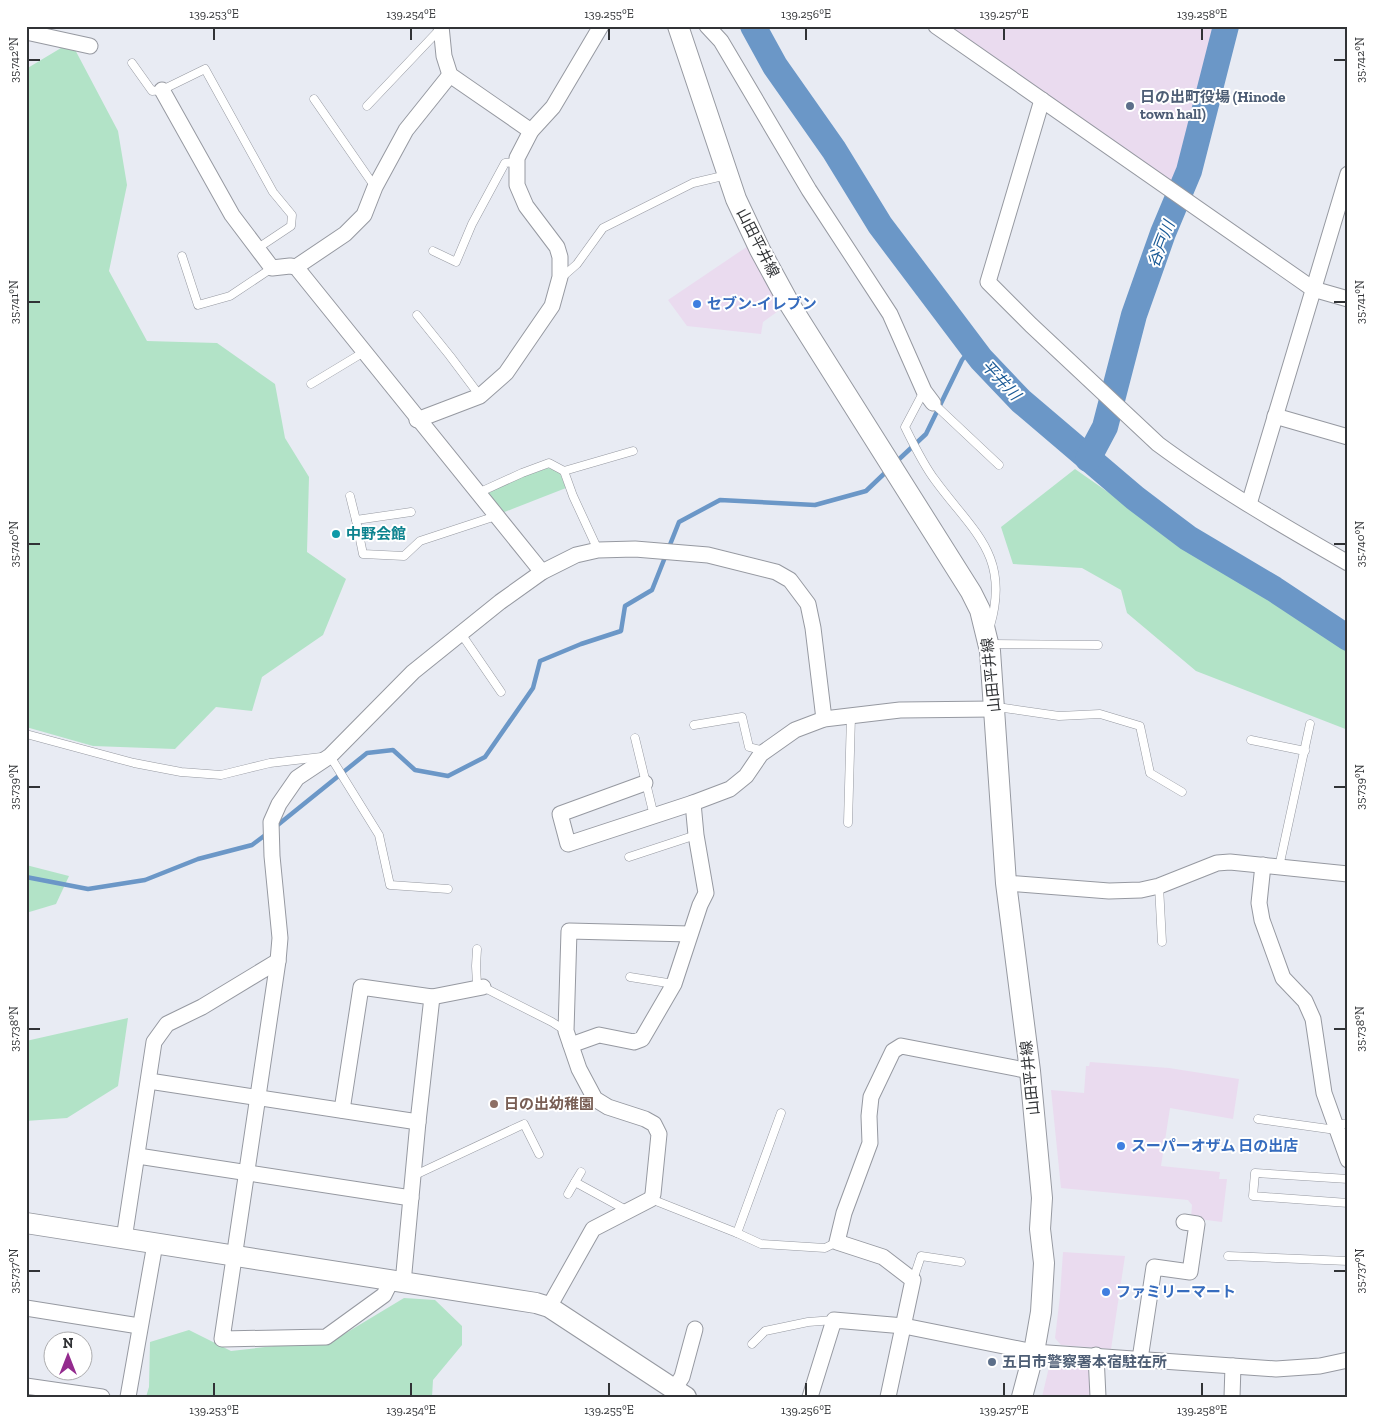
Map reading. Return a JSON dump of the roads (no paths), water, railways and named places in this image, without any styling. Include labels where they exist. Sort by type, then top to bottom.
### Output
[{"type":"main road","name":"山田平井線","points":[[678,26],[736,199],[790,305],[971,592],[980,610],[988,640],[1006,883],[1030,1072],[1042,1198],[1040,1229],[1044,1263],[1041,1312],[1034,1352],[1022,1397]]},
{"type":"main road","points":[[26,1223],[514,1299],[549,1308],[683,1395]]},
{"type":"street","points":[[417,420],[480,396],[506,373],[552,306],[559,280],[560,257],[557,247],[526,206],[517,185],[517,158],[531,131],[553,107],[601,26]]},
{"type":"street","points":[[707,26],[721,41],[809,190],[890,314],[928,397]]},
{"type":"street","points":[[936,26],[1313,289],[1348,299]]},
{"type":"street","points":[[441,27],[444,56],[450,76],[531,131]]},
{"type":"street","points":[[26,32],[90,46]]},
{"type":"street","points":[[296,267],[345,234],[364,215],[375,187],[406,130],[450,76]]},
{"type":"street","points":[[162,90],[232,215],[272,268],[296,267],[417,420],[542,572]]},
{"type":"street","points":[[1042,100],[988,282],[1158,444],[1249,504],[1348,563]]},
{"type":"street","points":[[1249,504],[1348,174]]},
{"type":"street","points":[[1276,416],[1348,437]]},
{"type":"street","points":[[432,997],[411,1198],[397,1282],[384,1295],[326,1337],[222,1339],[278,961],[280,938],[272,856],[272,822],[278,804],[297,778],[330,756],[414,672],[500,602],[542,572],[576,555],[598,550],[653,550],[708,555],[776,572],[790,580],[808,604],[813,628],[824,719]]},
{"type":"street","points":[[645,783],[560,814],[568,844],[694,803],[730,789],[746,776],[764,751],[795,730],[824,719],[900,710],[994,709]]},
{"type":"street","points":[[568,1038],[599,1035],[634,1042],[642,1038],[674,984],[700,905],[706,893],[696,835],[694,803]]},
{"type":"street","points":[[1006,883],[1109,891],[1141,890],[1159,886],[1217,863],[1230,862],[1348,874]]},
{"type":"street","points":[[1263,865],[1260,903],[1262,920],[1283,978],[1304,1001],[1313,1019],[1324,1093],[1339,1126],[1348,1160]]},
{"type":"street","points":[[549,1308],[594,1230],[651,1199],[659,1134],[654,1124],[645,1119],[608,1107],[595,1099],[579,1068],[568,1038],[569,931],[690,934]]},
{"type":"street","points":[[124,1239],[154,1042],[167,1024],[202,1008],[278,961]]},
{"type":"street","points":[[342,1110],[361,987],[432,997],[483,987]]},
{"type":"street","points":[[888,1397],[913,1280],[883,1257],[837,1242],[844,1213],[870,1143],[869,1116],[871,1097],[893,1051],[900,1046],[1030,1072]]},
{"type":"street","points":[[149,1081],[418,1122]]},
{"type":"street","points":[[138,1156],[411,1198]]},
{"type":"street","points":[[1140,1359],[1154,1266],[1190,1272],[1197,1224],[1184,1222]]},
{"type":"street","points":[[128,1397],[155,1244]]},
{"type":"street","points":[[26,1308],[140,1326]]},
{"type":"street","points":[[810,1397],[834,1320],[904,1326],[1034,1352],[1276,1369],[1320,1366],[1348,1360]]},
{"type":"street","points":[[683,1395],[682,1377],[695,1329]]},
{"type":"street","points":[[1096,1356],[1098,1397]]},
{"type":"street","points":[[1232,1397],[1233,1366]]},
{"type":"street","points":[[26,1386],[102,1397]]},
{"type":"lane","points":[[367,106],[441,27]]},
{"type":"lane","points":[[132,63],[152,91],[162,90],[205,69],[273,192],[292,215],[291,226],[258,248]]},
{"type":"lane","points":[[314,99],[375,187]]},
{"type":"lane","points":[[434,251],[456,262],[472,224],[505,163],[517,162]]},
{"type":"lane","points":[[559,280],[577,264],[603,228],[693,183],[727,175]]},
{"type":"lane","points":[[182,256],[198,305],[230,296],[272,268]]},
{"type":"lane","points":[[417,315],[480,396]]},
{"type":"lane","points":[[311,384],[364,352]]},
{"type":"lane","points":[[998,465],[928,397],[905,427],[918,454],[935,480],[983,541],[990,558],[996,583],[995,608],[988,640],[1098,645]]},
{"type":"lane","points":[[478,493],[522,473],[549,464],[564,471],[633,451]]},
{"type":"lane","points":[[564,471],[598,550]]},
{"type":"lane","points":[[350,496],[362,554],[404,556],[420,541],[496,516]]},
{"type":"lane","points":[[356,520],[411,512]]},
{"type":"lane","points":[[462,634],[501,692]]},
{"type":"lane","points":[[994,709],[1004,708],[1059,716],[1100,714],[1140,726],[1150,773],[1182,792]]},
{"type":"lane","points":[[848,823],[851,716]]},
{"type":"lane","points":[[694,725],[742,717],[749,746],[764,751]]},
{"type":"lane","points":[[1279,867],[1310,724]]},
{"type":"lane","points":[[26,734],[134,763],[181,772],[221,775],[270,764],[330,756],[379,835],[390,885],[448,890]]},
{"type":"lane","points":[[635,738],[654,816]]},
{"type":"lane","points":[[1251,740],[1305,751]]},
{"type":"lane","points":[[629,858],[696,835]]},
{"type":"lane","points":[[1159,886],[1162,942]]},
{"type":"lane","points":[[477,949],[477,984],[552,1022],[568,1038]]},
{"type":"lane","points":[[630,977],[674,984]]},
{"type":"lane","points":[[736,1233],[781,1113]]},
{"type":"lane","points":[[1258,1120],[1339,1126]]},
{"type":"lane","points":[[413,1176],[524,1124],[539,1154]]},
{"type":"lane","points":[[568,1194],[581,1172]]},
{"type":"lane","points":[[1348,1180],[1255,1173],[1253,1196],[1348,1203]]},
{"type":"lane","points":[[575,1182],[628,1211]]},
{"type":"lane","points":[[651,1199],[761,1244],[825,1248],[837,1242]]},
{"type":"lane","points":[[913,1280],[921,1256],[961,1262]]},
{"type":"lane","points":[[1228,1256],[1348,1261]]},
{"type":"lane","points":[[752,1344],[765,1330],[808,1322],[834,1320]]},
{"type":"waterway","name":"平井川","points":[[753,26],[775,66],[834,150],[880,225],[981,359],[1021,401],[1135,498],[1188,538],[1274,589],[1348,638]]},
{"type":"waterway","name":"谷戸川","points":[[1088,459],[1105,427],[1134,315],[1163,233],[1189,171],[1226,26]]},
{"type":"waterway","points":[[895,463],[926,434],[962,360],[972,347]]},
{"type":"waterway","points":[[274,828],[367,753],[393,750],[415,770],[448,776],[485,757],[533,688],[540,661],[581,644],[621,631],[625,606],[652,590],[679,522],[720,500],[815,505],[866,491],[888,470]]},
{"type":"waterway","points":[[26,877],[88,889],[145,880],[198,859],[252,845],[268,833]]},
{"type":"place","name":"日の出町役場 (Hinode town hall)","points":[[1130,106]]},
{"type":"place","name":"セブン-イレブン","points":[[697,304]]},
{"type":"place","name":"中野会館","points":[[336,534]]},
{"type":"place","name":"日の出幼稚園","points":[[494,1104]]},
{"type":"place","name":"スーパーオザム 日の出店","points":[[1121,1146]]},
{"type":"place","name":"ファミリーマート","points":[[1106,1292]]},
{"type":"place","name":"五日市警察署本宿駐在所","points":[[992,1362]]}]
